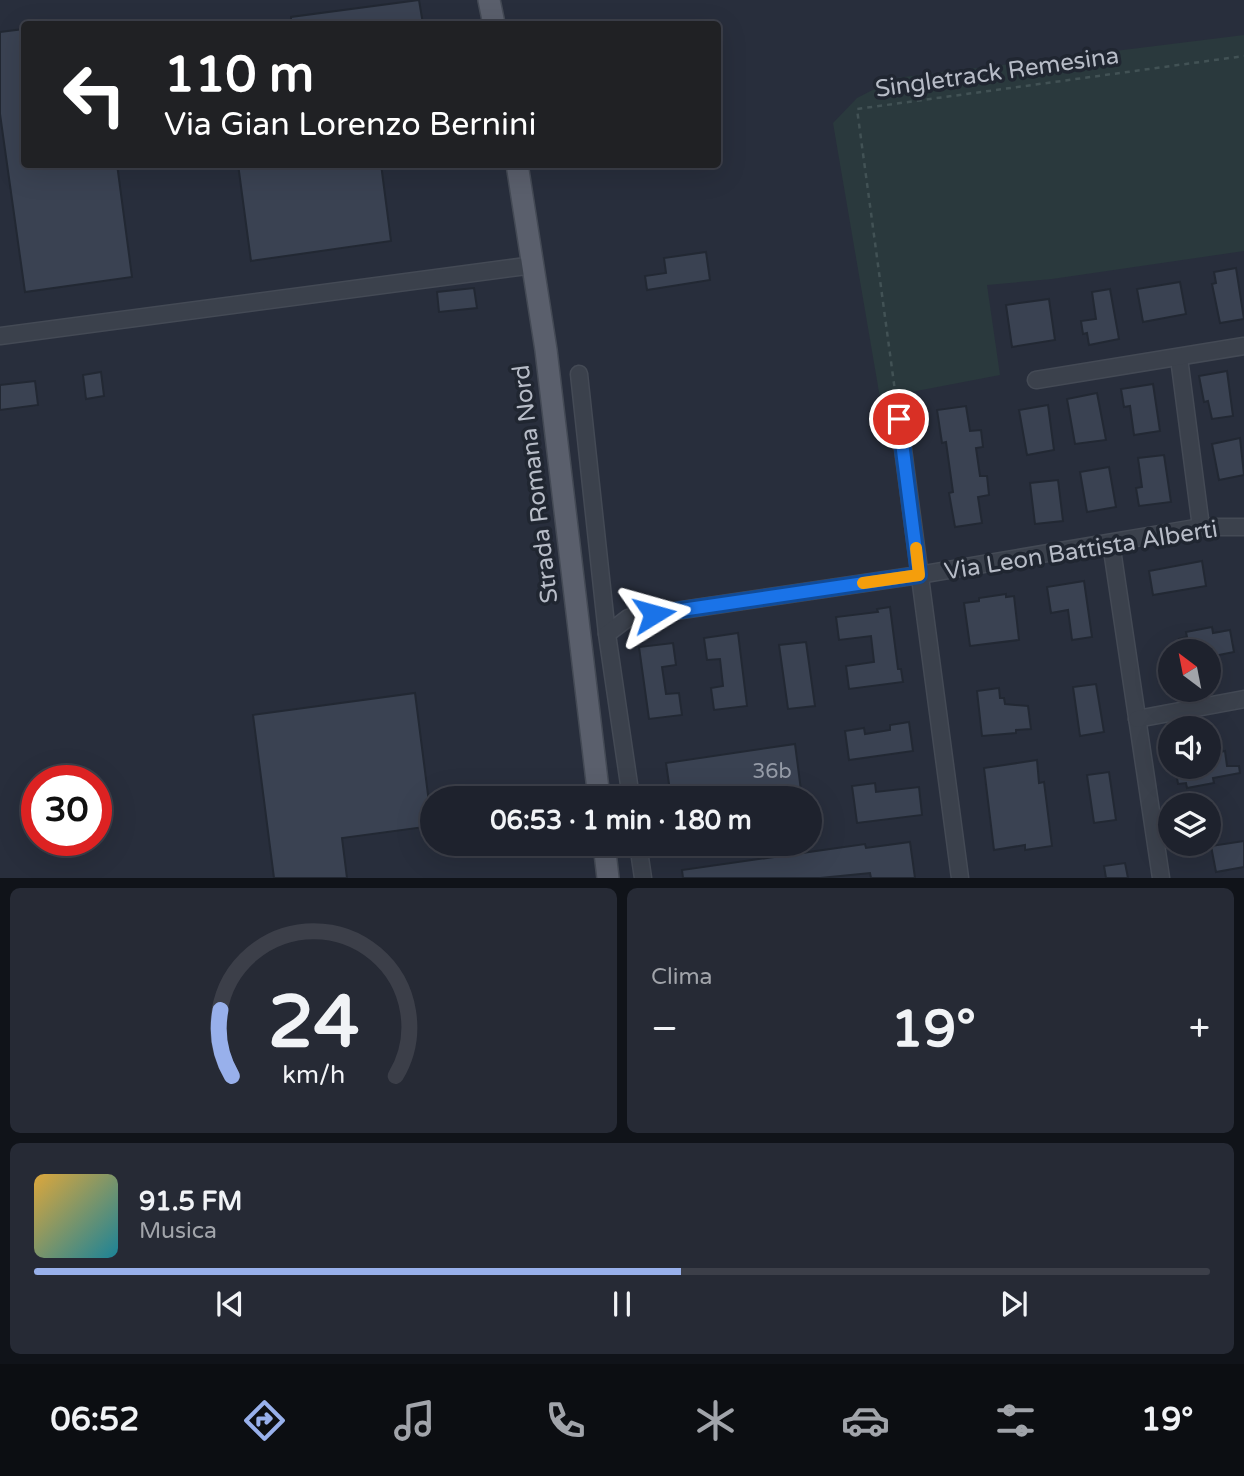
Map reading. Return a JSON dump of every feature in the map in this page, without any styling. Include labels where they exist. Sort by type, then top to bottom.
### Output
[{"type":"main road","points":[[489,0],[493,21]]},
{"type":"main road","name":"Strada Romana Nord","points":[[518,168],[534,265],[598,786]]},
{"type":"main road","points":[[605,856],[608,877]]},
{"type":"street","points":[[0,336],[534,265]]},
{"type":"street","points":[[1036,380],[1244,346]]},
{"type":"street","points":[[1179,358],[1201,527]]},
{"type":"street","points":[[579,374],[607,634],[629,786]]},
{"type":"street","points":[[899,419],[960,877]]},
{"type":"street","name":"Via Leon Battista Alberti","points":[[607,634],[628,618],[919,575],[1201,527],[1244,527]]},
{"type":"street","points":[[1111,543],[1161,877]]},
{"type":"street","points":[[1137,719],[1244,699]]},
{"type":"street","points":[[640,856],[643,877]]},
{"type":"path","name":"Singletrack Remesina","points":[[899,419],[858,109],[1244,56]]},
{"type":"shaded area","points":[[1244,35],[1244,251],[1052,279],[987,285],[1000,375],[880,398],[833,123],[857,98],[896,78]]},
{"type":"building","points":[[419,0],[422,21],[291,21],[291,17]]},
{"type":"building","points":[[21,29],[21,168],[118,168],[132,277],[25,292],[0,114],[0,32]]},
{"type":"building","points":[[239,168],[382,168],[391,241],[251,261]]},
{"type":"building","points":[[706,252],[710,280],[647,290],[645,276],[666,273],[664,258]]},
{"type":"building","points":[[1236,268],[1244,319],[1220,323],[1212,284],[1216,283],[1214,272]]},
{"type":"building","points":[[1180,282],[1186,314],[1143,322],[1137,289]]},
{"type":"building","points":[[474,288],[477,308],[439,312],[437,292]]},
{"type":"building","points":[[1110,289],[1119,339],[1089,345],[1087,333],[1083,334],[1081,321],[1096,319],[1092,292]]},
{"type":"building","points":[[1049,299],[1055,340],[1012,347],[1006,305]]},
{"type":"building","points":[[1227,371],[1233,416],[1212,419],[1208,401],[1204,402],[1199,376]]},
{"type":"building","points":[[101,372],[104,396],[86,399],[83,375]]},
{"type":"building","points":[[35,381],[38,405],[0,410],[0,385]]},
{"type":"building","points":[[1153,384],[1160,431],[1134,435],[1130,406],[1124,407],[1121,389]]},
{"type":"building","points":[[1097,393],[1106,440],[1075,444],[1067,399]]},
{"type":"building","points":[[1048,405],[1054,450],[1027,455],[1019,410]]},
{"type":"building","points":[[966,406],[970,431],[981,430],[983,447],[976,448],[980,476],[987,476],[989,495],[978,497],[982,523],[955,527],[949,493],[953,492],[946,442],[942,443],[937,410]]},
{"type":"building","points":[[1240,438],[1244,475],[1219,480],[1212,444]]},
{"type":"building","points":[[1164,455],[1171,502],[1139,506],[1136,488],[1142,487],[1138,458]]},
{"type":"building","points":[[1109,467],[1116,507],[1087,512],[1080,472]]},
{"type":"building","points":[[1058,480],[1063,521],[1035,524],[1030,483]]},
{"type":"building","points":[[1202,561],[1206,586],[1153,595],[1149,571]]},
{"type":"building","points":[[1084,581],[1092,637],[1072,640],[1068,610],[1051,613],[1047,587]]},
{"type":"building","points":[[1006,594],[1006,597],[1014,596],[1019,640],[970,646],[964,603]]},
{"type":"building","points":[[890,607],[898,669],[901,669],[903,682],[849,689],[846,666],[874,662],[871,636],[839,640],[836,617],[878,612],[877,609]]},
{"type":"building","points":[[1212,627],[1213,633],[1230,630],[1234,652],[1222,654],[1222,639],[1179,639],[1187,637],[1186,632]]},
{"type":"building","points":[[738,633],[747,706],[714,710],[711,688],[723,686],[720,659],[707,660],[704,638]]},
{"type":"building","points":[[806,642],[815,706],[788,709],[779,645]]},
{"type":"building","points":[[673,643],[676,665],[662,667],[666,694],[679,693],[682,715],[649,719],[639,647]]},
{"type":"building","points":[[1096,684],[1104,732],[1080,736],[1073,687]]},
{"type":"building","points":[[999,688],[1000,698],[1004,698],[1005,704],[1028,706],[1031,729],[982,736],[977,691]]},
{"type":"building","points":[[415,693],[427,786],[420,786],[420,828],[342,838],[347,878],[274,878],[253,715]]},
{"type":"building","points":[[909,722],[913,751],[849,760],[845,731],[864,728],[865,734],[890,730],[890,725]]},
{"type":"building","points":[[795,744],[800,786],[669,786],[666,763]]},
{"type":"building","points":[[1225,751],[1227,766],[1239,766],[1240,773],[1221,777],[1221,752]]},
{"type":"building","points":[[1037,760],[1039,783],[1044,782],[1052,846],[1025,850],[1025,845],[994,850],[984,768]]},
{"type":"building","points":[[1109,772],[1116,820],[1094,823],[1087,775]]},
{"type":"building","points":[[1177,779],[1213,779],[1214,783],[1187,788],[1186,783],[1178,784]]},
{"type":"building","points":[[875,783],[876,792],[919,787],[922,815],[857,823],[852,786]]},
{"type":"building","points":[[1244,841],[1244,867],[1216,872],[1213,856],[1221,856],[1221,844]]},
{"type":"building","points":[[910,842],[915,878],[871,878],[870,873],[820,878],[683,878],[682,870],[781,856],[822,856],[822,850],[865,844],[866,848]]},
{"type":"building","points":[[1125,863],[1128,878],[1106,878],[1104,866]]},
{"type":"slow traffic","points":[[863,583],[919,575],[916,548]]},
{"type":"route","points":[[654,614],[919,575],[899,419]]}]
